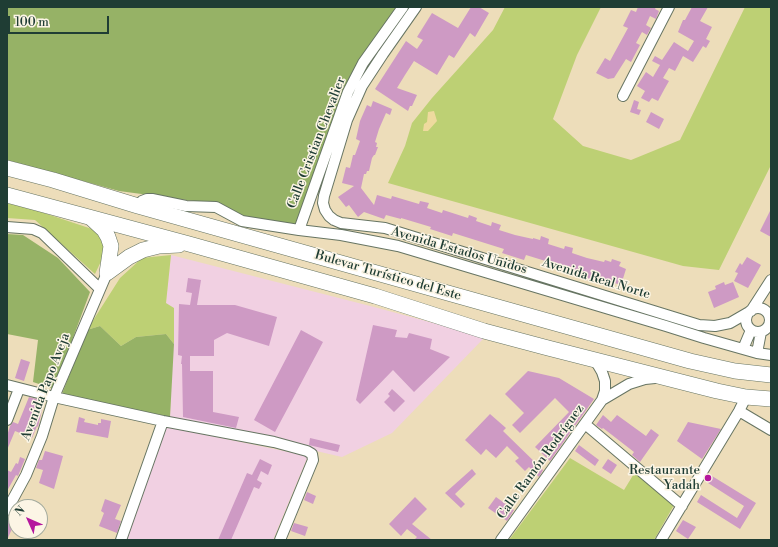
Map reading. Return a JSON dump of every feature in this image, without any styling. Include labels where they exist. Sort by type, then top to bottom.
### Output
[{"type":"highway","name":"Bulevar Turístico del Este","points":[[7,168],[690,361],[735,371],[771,375]]},
{"type":"highway","name":"Bulevar Turístico del Este","points":[[7,195],[375,296],[484,331],[746,397],[771,399]]},
{"type":"highway","points":[[91,218],[104,230],[111,246],[107,273]]},
{"type":"highway","points":[[107,273],[129,257],[143,250],[159,246],[189,244]]},
{"type":"street","name":"Calle Cristian Chevalier","points":[[299,230],[348,92],[363,63],[402,7]]},
{"type":"street","name":"Avenida Real Norte","points":[[416,7],[362,86],[347,120],[324,196],[323,203],[329,216],[340,223],[365,225],[393,231],[699,325],[715,326],[730,323],[750,311]]},
{"type":"street","points":[[623,96],[669,7]]},
{"type":"street","name":"Avenida Estados Unidos","points":[[138,206],[147,199],[152,199],[186,206],[216,207],[242,221],[341,235],[398,246],[704,338],[771,355]]},
{"type":"street","points":[[7,227],[34,229],[42,233],[100,289]]},
{"type":"street","name":"Avenida Papo Aveja","points":[[7,510],[26,475],[42,436],[54,398],[107,273]]},
{"type":"street","points":[[743,349],[748,327],[746,316],[770,283]]},
{"type":"street","points":[[757,352],[768,323],[767,298],[770,283]]},
{"type":"street","points":[[750,311],[759,308],[762,309],[768,323]]},
{"type":"street","points":[[736,320],[754,332],[768,323]]},
{"type":"street","points":[[595,360],[605,381],[605,391],[602,400]]},
{"type":"street","points":[[602,400],[629,384],[645,379],[662,377]]},
{"type":"street","points":[[7,385],[54,398],[274,442],[307,451],[312,454],[313,460],[280,540]]},
{"type":"street","points":[[7,420],[19,389]]},
{"type":"street","points":[[661,540],[746,397]]},
{"type":"street","name":"Calle Ramón Rodríguez","points":[[501,540],[602,400]]},
{"type":"street","points":[[739,411],[771,430]]},
{"type":"street","points":[[121,540],[163,421]]},
{"type":"street","points":[[585,424],[682,506]]},
{"type":"shaded area","points":[[171,255],[485,337],[392,433],[342,457],[170,417],[174,308],[166,304]]},
{"type":"shaded area","points":[[164,426],[308,456],[273,540],[125,540]]},
{"type":"green space","points":[[7,7],[399,7],[346,88],[295,226],[242,216],[224,205],[119,191],[7,160]]},
{"type":"green space","points":[[505,7],[601,7],[577,55],[553,119],[583,146],[631,160],[680,140],[745,7],[771,7],[771,165],[719,270],[683,266],[388,183],[405,146],[412,123],[432,98],[493,30]]},
{"type":"green space","points":[[7,203],[41,212],[95,230],[105,239],[104,255],[95,274],[35,220],[7,218]]},
{"type":"green space","points":[[7,234],[23,235],[58,258],[90,292],[54,389],[33,382],[38,340],[7,334]]},
{"type":"green space","points":[[171,255],[166,303],[174,308],[174,344],[166,334],[136,337],[121,346],[100,326],[87,330],[120,278],[142,258]]},
{"type":"green space","points":[[100,326],[121,346],[136,337],[166,334],[174,344],[170,417],[62,394],[87,330]]},
{"type":"green space","points":[[570,458],[624,490],[635,472],[674,505],[654,540],[509,540]]},
{"type":"sand","points":[[434,111],[437,121],[428,131],[423,131],[424,124],[427,122],[428,112]]},
{"type":"building","points":[[471,7],[479,7],[489,13],[475,37],[470,33],[454,58],[449,55],[437,75],[414,61],[397,88],[417,95],[408,111],[375,89],[406,41],[417,49],[423,40],[417,37],[432,13],[458,28]]},
{"type":"building","points":[[638,7],[656,7],[655,9],[659,11],[656,19],[650,16],[646,25],[651,28],[647,35],[642,32],[636,43],[640,45],[631,62],[626,59],[614,78],[608,79],[596,73],[605,58],[610,61],[628,28],[623,26],[631,10],[636,12]]},
{"type":"building","points":[[692,7],[708,7],[700,21],[712,27],[706,39],[710,41],[706,48],[703,46],[693,62],[683,56],[675,71],[669,68],[663,78],[669,81],[658,101],[652,98],[649,102],[641,98],[645,91],[637,86],[646,72],[653,77],[660,65],[652,61],[655,56],[662,60],[674,42],[688,51],[694,41],[678,32],[683,20],[685,20]]},
{"type":"building","points":[[634,100],[639,102],[637,109],[641,110],[639,115],[630,112]]},
{"type":"building","points":[[373,101],[392,109],[390,115],[386,113],[379,129],[375,142],[377,143],[376,147],[378,147],[372,158],[369,171],[364,174],[361,188],[374,205],[377,195],[391,199],[392,196],[419,204],[420,201],[429,203],[427,208],[442,213],[443,210],[468,218],[469,215],[477,218],[476,221],[491,226],[492,222],[501,225],[499,230],[515,235],[540,240],[541,236],[549,239],[548,244],[564,249],[565,246],[573,248],[572,253],[587,258],[604,262],[605,260],[611,262],[612,259],[621,262],[619,266],[626,269],[621,285],[598,278],[596,283],[574,276],[576,272],[552,265],[552,263],[526,255],[524,260],[502,253],[504,249],[453,233],[452,236],[430,229],[431,227],[401,218],[386,215],[384,219],[364,212],[358,217],[349,205],[346,207],[338,197],[354,186],[342,183],[346,167],[350,168],[353,155],[355,155],[360,141],[356,139],[360,121],[367,105],[371,107]]},
{"type":"building","points":[[651,112],[664,119],[659,129],[646,122]]},
{"type":"building","points":[[771,209],[771,237],[760,231]]},
{"type":"building","points":[[747,257],[761,265],[748,288],[734,281],[738,273],[735,272],[740,263],[742,265]]},
{"type":"building","points":[[188,278],[201,280],[197,305],[235,305],[277,317],[269,346],[227,333],[214,340],[214,356],[190,356],[190,371],[213,371],[213,412],[239,417],[236,428],[183,417],[182,356],[178,355],[179,304],[190,305],[192,293],[186,292]]},
{"type":"building","points":[[724,282],[725,285],[733,282],[739,297],[714,308],[708,292],[716,289],[715,286]]},
{"type":"building","points":[[373,325],[397,330],[395,337],[407,338],[409,333],[432,339],[430,349],[450,357],[414,392],[393,370],[360,404],[356,400]]},
{"type":"building","points":[[301,330],[323,342],[275,432],[254,420]]},
{"type":"building","points":[[21,359],[30,362],[24,381],[15,378]]},
{"type":"building","points":[[528,371],[559,378],[594,399],[550,461],[535,447],[569,412],[555,398],[520,433],[512,425],[524,413],[505,394]]},
{"type":"building","points":[[392,389],[405,401],[394,412],[384,402],[390,396],[388,394]]},
{"type":"building","points":[[29,397],[44,401],[38,427],[37,426],[32,438],[15,431],[7,450],[7,436],[10,426],[13,422],[18,424]]},
{"type":"building","points":[[490,414],[506,428],[503,431],[543,470],[539,477],[529,467],[525,471],[515,461],[519,458],[507,446],[496,458],[486,449],[481,455],[465,440]]},
{"type":"building","points":[[603,415],[611,422],[617,415],[646,436],[651,429],[659,435],[640,462],[632,455],[634,452],[603,428],[602,429],[596,425]]},
{"type":"building","points":[[79,417],[85,419],[84,422],[98,425],[98,423],[101,423],[101,419],[111,421],[108,438],[76,432]]},
{"type":"building","points":[[688,422],[721,429],[702,459],[677,441]]},
{"type":"building","points":[[310,438],[340,445],[338,452],[309,445]]},
{"type":"building","points":[[579,445],[599,460],[595,466],[575,451]]},
{"type":"building","points":[[45,451],[63,456],[54,489],[39,483],[43,470],[36,468],[39,460],[42,460]]},
{"type":"building","points":[[20,457],[25,459],[18,476],[16,475],[7,491],[7,470],[11,472],[16,463],[18,464]]},
{"type":"building","points":[[260,459],[272,465],[268,475],[261,471],[257,480],[262,483],[259,489],[254,487],[231,540],[218,540],[247,473],[252,475]]},
{"type":"building","points":[[608,459],[617,465],[611,474],[602,468]]},
{"type":"building","points":[[472,469],[476,474],[455,494],[465,504],[461,508],[445,493]]},
{"type":"building","points":[[712,476],[756,503],[740,529],[697,502],[701,495],[737,518],[744,506],[708,483]]},
{"type":"building","points":[[307,492],[316,496],[313,504],[304,500]]},
{"type":"building","points":[[415,497],[427,509],[412,524],[432,540],[414,540],[417,537],[407,529],[401,536],[389,524]]},
{"type":"building","points":[[496,497],[514,510],[507,521],[488,508]]},
{"type":"building","points":[[105,499],[121,505],[115,519],[121,521],[117,533],[99,526],[104,513],[101,511]]},
{"type":"building","points":[[7,518],[8,538],[7,540]]},
{"type":"building","points":[[683,520],[696,527],[688,539],[676,531]]},
{"type":"building","points":[[294,523],[308,527],[305,536],[291,531]]},
{"type":"place","name":"Restaurante Yadah","points":[[708,478]]}]
